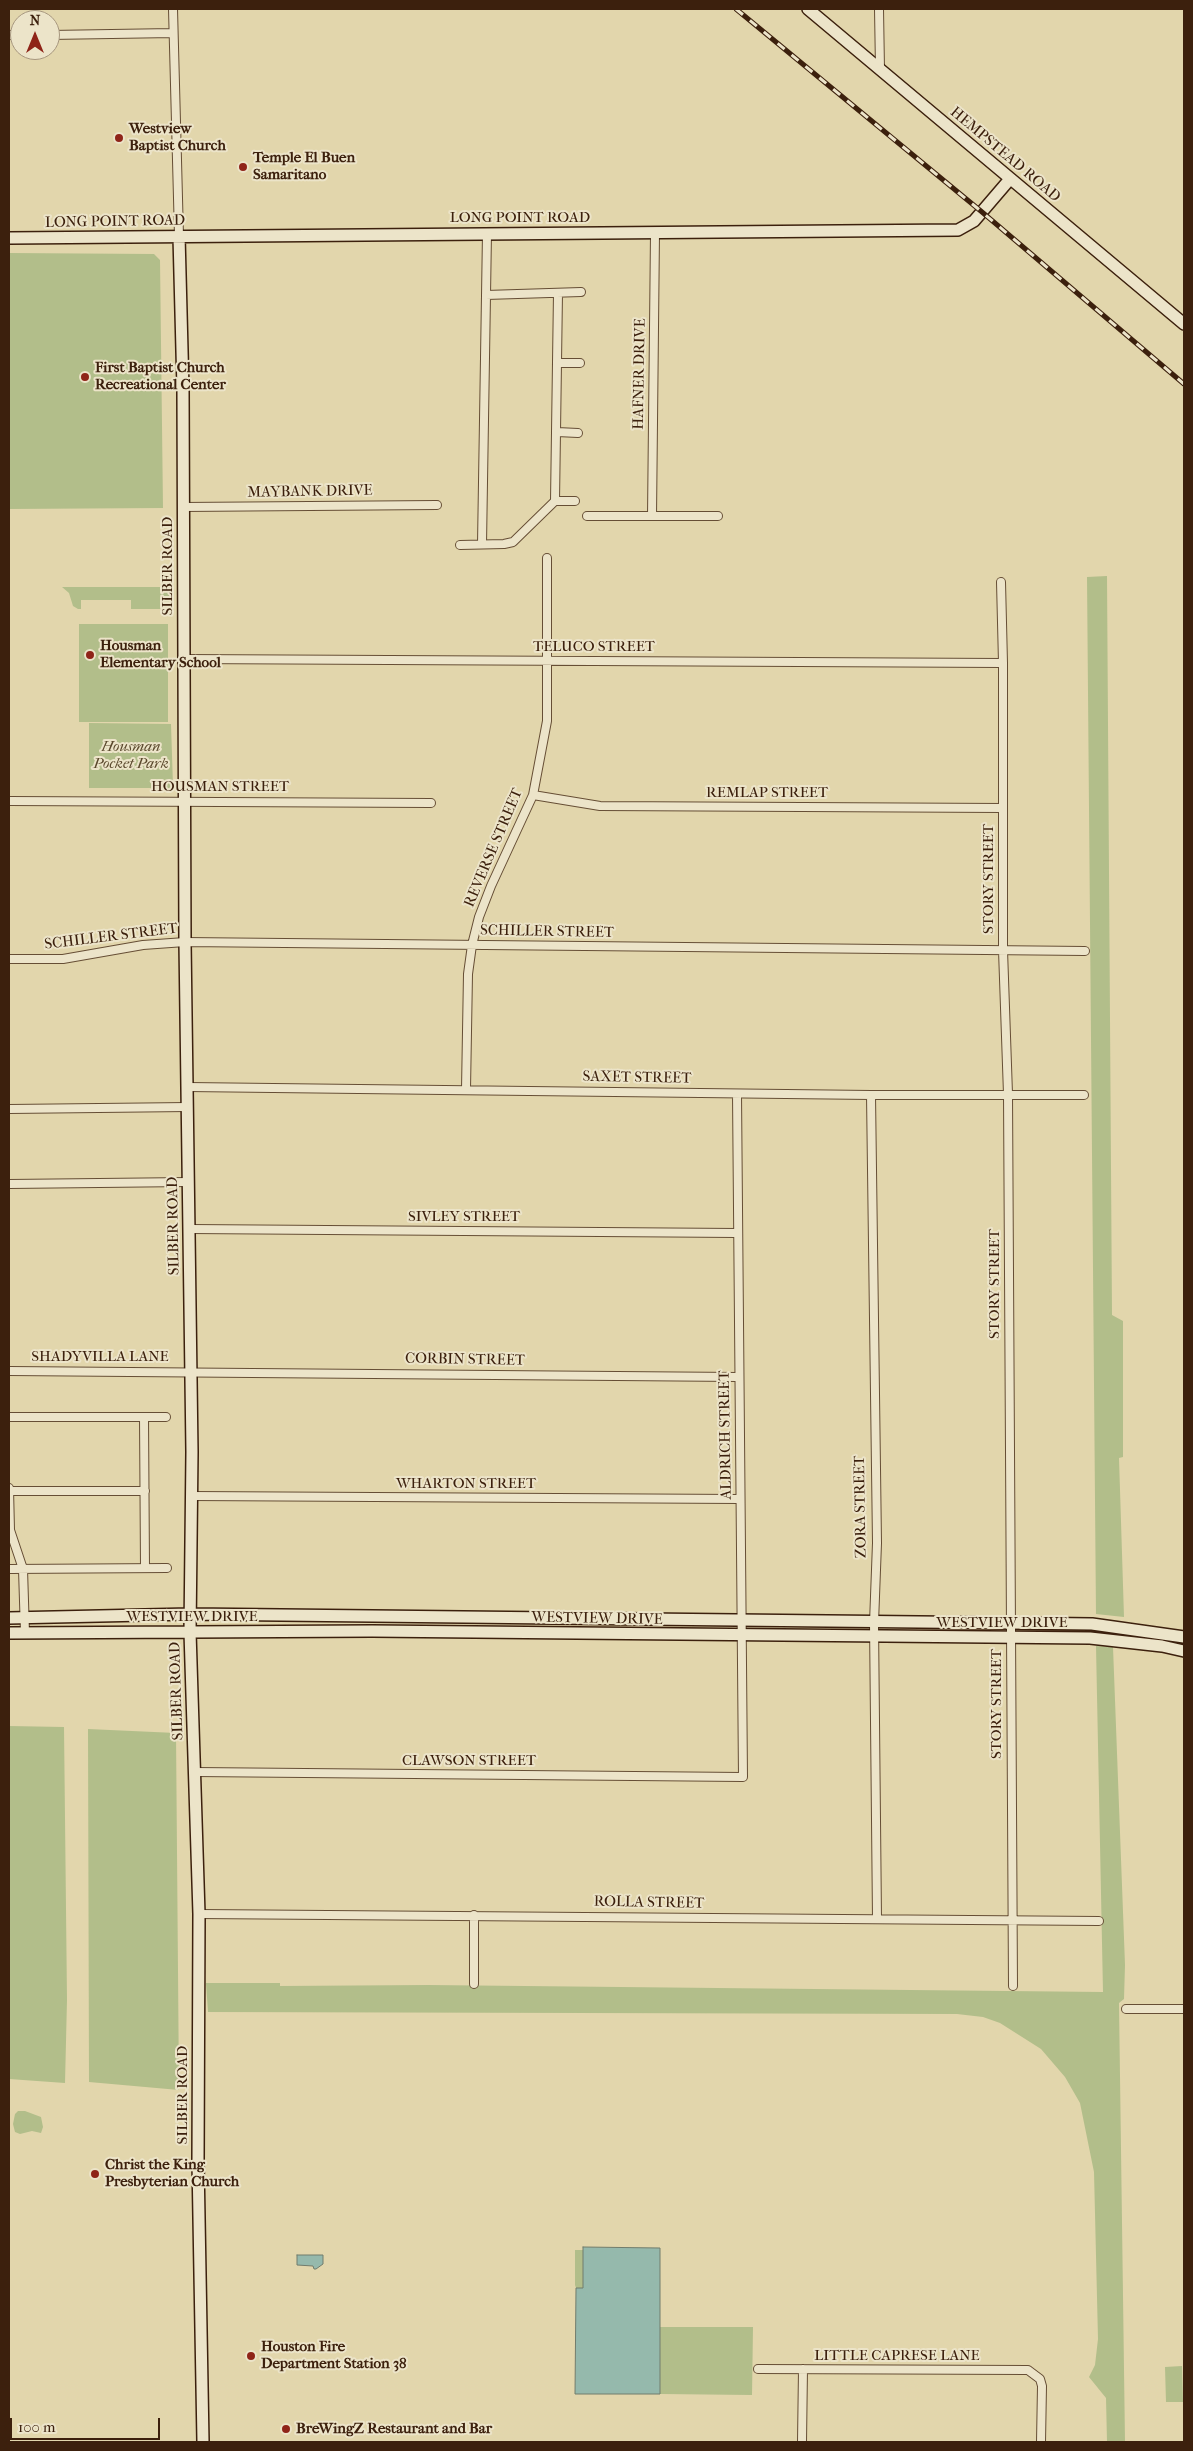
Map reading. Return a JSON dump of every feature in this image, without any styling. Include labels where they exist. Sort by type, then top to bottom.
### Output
[{"type":"main road","name":"HEMPSTEAD ROAD","points":[[808,9],[1184,324]]},
{"type":"main road","name":"LONG POINT ROAD","points":[[9,238],[958,230],[974,221],[1010,179]]},
{"type":"main road","name":"SILBER ROAD","points":[[179,236],[190,1229],[190,1632],[199,1914],[198,2162],[203,2442]]},
{"type":"main road","name":"WESTVIEW DRIVE","points":[[9,1618],[190,1614],[1092,1624],[1184,1637]]},
{"type":"main road","points":[[372,1631],[373,1616]]},
{"type":"main road","points":[[553,1633],[554,1618]]},
{"type":"main road","name":"WESTVIEW DRIVE","points":[[9,1633],[372,1631],[1090,1638],[1162,1646],[1184,1651]]},
{"type":"street","name":"SILBER ROAD","points":[[173,9],[179,236]]},
{"type":"street","points":[[879,9],[880,69]]},
{"type":"street","points":[[60,35],[173,33]]},
{"type":"street","name":"HAFNER DRIVE","points":[[652,516],[655,233]]},
{"type":"street","points":[[482,544],[486,234]]},
{"type":"street","points":[[486,294],[581,292]]},
{"type":"street","points":[[555,501],[558,293]]},
{"type":"street","points":[[557,363],[580,364]]},
{"type":"street","points":[[556,432],[578,432]]},
{"type":"street","points":[[460,545],[513,542],[555,501],[576,501]]},
{"type":"street","name":"MAYBANK DRIVE","points":[[183,507],[437,505]]},
{"type":"street","points":[[587,516],[718,516]]},
{"type":"street","name":"REVERSE STREET","points":[[466,1089],[468,974],[472,944],[479,917],[491,886],[533,795],[547,721],[547,558]]},
{"type":"street","name":"STORY STREET","points":[[1001,582],[1003,663],[1003,950],[1008,1094],[1013,1986]]},
{"type":"street","name":"TELUCO STREET","points":[[184,659],[1003,663]]},
{"type":"street","name":"REMLAP STREET","points":[[533,795],[600,806],[1003,808]]},
{"type":"street","name":"HOUSMAN STREET","points":[[9,801],[431,803]]},
{"type":"street","name":"SCHILLER STREET","points":[[9,959],[63,959],[143,945],[186,942],[1085,951]]},
{"type":"street","name":"SAXET STREET","points":[[188,1087],[466,1089],[737,1094],[1084,1095]]},
{"type":"street","name":"ALDRICH STREET","points":[[737,1094],[743,1777]]},
{"type":"street","name":"ZORA STREET","points":[[871,1095],[876,1543],[874,1623],[877,1919]]},
{"type":"street","points":[[9,1109],[188,1107]]},
{"type":"street","points":[[9,1184],[189,1182]]},
{"type":"street","name":"SIVLEY STREET","points":[[190,1229],[737,1233]]},
{"type":"street","name":"SHADYVILLA LANE","points":[[9,1371],[191,1371]]},
{"type":"street","name":"CORBIN STREET","points":[[191,1371],[738,1377]]},
{"type":"street","points":[[9,1417],[166,1417]]},
{"type":"street","points":[[144,1417],[145,1568]]},
{"type":"street","points":[[25,1633],[23,1569],[10,1530],[9,1490],[145,1491]]},
{"type":"street","name":"WHARTON STREET","points":[[191,1496],[740,1500]]},
{"type":"street","points":[[9,1569],[167,1568]]},
{"type":"street","name":"CLAWSON STREET","points":[[195,1772],[743,1777]]},
{"type":"street","name":"ROLLA STREET","points":[[199,1914],[1100,1921]]},
{"type":"street","points":[[474,1915],[474,1984]]},
{"type":"street","points":[[1126,2009],[1184,2009]]},
{"type":"street","name":"LITTLE CAPRESE LANE","points":[[758,2369],[1028,2370],[1035,2374],[1042,2386],[1041,2442]]},
{"type":"street","points":[[802,2442],[803,2369]]},
{"type":"green space","name":"First Baptist Church Recreational Center","points":[[9,253],[154,254],[160,260],[163,508],[9,509]]},
{"type":"green space","points":[[1107,576],[1112,1315],[1123,1321],[1123,1457],[1119,1458],[1124,1617],[1096,1614],[1087,577]]},
{"type":"green space","points":[[62,587],[169,587],[170,609],[131,609],[131,600],[81,600],[81,609],[78,609],[73,606],[69,593]]},
{"type":"green space","points":[[79,624],[168,624],[168,722],[79,722]]},
{"type":"green space","name":"Housman Pocket Park","points":[[89,723],[171,724],[173,786],[170,788],[89,788]]},
{"type":"green space","points":[[1096,1646],[1113,1647],[1125,1965],[1124,1999],[1119,2003],[1125,2442],[1107,2442],[1106,2398],[1089,2377],[1095,2365],[1098,2339],[1094,2172],[1080,2103],[1065,2077],[1041,2049],[1000,2023],[983,2017],[957,2014],[208,2012],[206,1983],[280,1983],[280,1986],[428,1985],[1103,1992]]},
{"type":"green space","points":[[9,1726],[64,1727],[67,2000],[65,2083],[9,2079]]},
{"type":"green space","points":[[88,1729],[176,1733],[179,2090],[89,2082]]},
{"type":"green space","points":[[18,2111],[25,2111],[41,2117],[43,2127],[41,2133],[32,2131],[20,2134],[15,2132],[13,2124],[15,2114]]},
{"type":"green space","points":[[575,2250],[584,2250],[583,2289],[576,2288],[575,2285]]},
{"type":"green space","points":[[660,2327],[753,2327],[752,2395],[660,2394]]},
{"type":"green space","points":[[1182,2366],[1183,2402],[1166,2402],[1165,2367]]},
{"type":"water","points":[[583,2247],[660,2248],[660,2394],[575,2394],[576,2288],[583,2288]]},
{"type":"water","points":[[297,2255],[323,2255],[323,2264],[316,2269],[313,2266],[297,2265]]},
{"type":"railway","points":[[736,9],[982,212],[1184,384]]},
{"type":"place","name":"Westview Baptist Church","points":[[119,138]]},
{"type":"place","name":"Temple El Buen Samaritano","points":[[243,167]]},
{"type":"place","name":"First Baptist Church Recreational Center","points":[[85,377]]},
{"type":"place","name":"Housman Elementary School","points":[[90,655]]},
{"type":"place","name":"Christ the King Presbyterian Church","points":[[95,2174]]},
{"type":"place","name":"Houston Fire Department Station 38","points":[[251,2356]]},
{"type":"place","name":"BreWingZ Restaurant and Bar","points":[[286,2429]]}]
